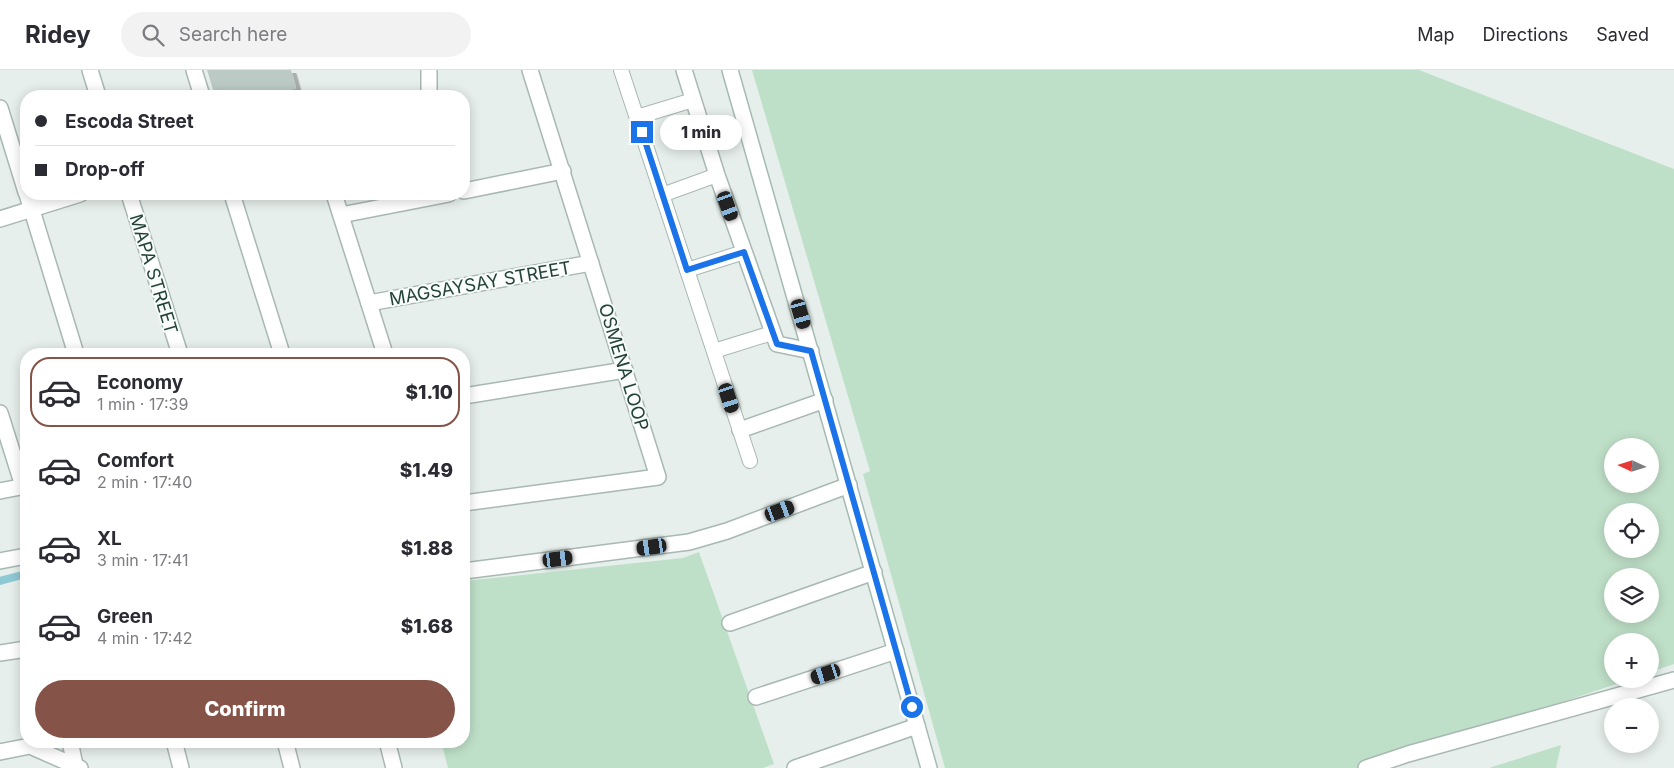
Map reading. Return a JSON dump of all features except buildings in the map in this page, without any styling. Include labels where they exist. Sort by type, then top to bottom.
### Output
[{"type":"street","points":[[90,70],[96,90]]},
{"type":"street","points":[[194,70],[200,90]]},
{"type":"street","points":[[429,70],[429,90]]},
{"type":"street","name":"OSMENA LOOP","points":[[470,502],[658,477],[530,70]]},
{"type":"street","points":[[684,70],[717,175],[772,333],[777,344],[811,351]]},
{"type":"street","points":[[730,70],[929,768]]},
{"type":"street","points":[[1,116],[20,175]]},
{"type":"street","points":[[470,190],[563,171]]},
{"type":"street","points":[[29,200],[74,348]]},
{"type":"street","points":[[0,219],[61,200]]},
{"type":"street","name":"MAPA STREET","points":[[131,200],[178,348]]},
{"type":"street","points":[[234,200],[280,348]]},
{"type":"street","points":[[336,200],[383,348]]},
{"type":"street","points":[[341,216],[420,200]]},
{"type":"street","name":"MAGSAYSAY STREET","points":[[369,303],[591,263]]},
{"type":"street","points":[[470,395],[625,370]]},
{"type":"street","points":[[740,430],[825,400]]},
{"type":"street","points":[[0,413],[20,471]]},
{"type":"street","points":[[470,570],[689,542],[728,531],[849,485]]},
{"type":"street","points":[[0,491],[20,487]]},
{"type":"street","points":[[0,561],[20,557]]},
{"type":"street","points":[[730,623],[874,572]]},
{"type":"street","points":[[0,653],[20,649]]},
{"type":"street","points":[[756,697],[896,650]]},
{"type":"street","points":[[1366,768],[1408,754],[1674,680]]},
{"type":"street","points":[[795,768],[917,726]]},
{"type":"street","points":[[0,752],[20,748]]},
{"type":"street","points":[[34,748],[77,767]]},
{"type":"street","points":[[72,748],[77,767]]},
{"type":"street","points":[[176,748],[181,768]]},
{"type":"street","points":[[287,748],[292,768]]},
{"type":"street","points":[[389,748],[394,768]]},
{"type":"lane","points":[[621,70],[750,460]]},
{"type":"lane","points":[[637,117],[694,100]]},
{"type":"lane","points":[[662,194],[717,175]]},
{"type":"lane","points":[[687,270],[744,252]]},
{"type":"lane","points":[[714,351],[772,333]]},
{"type":"green space","points":[[752,70],[1419,70],[1674,169],[1674,664],[1659,669],[1659,633],[1604,633],[1604,688],[1366,768],[945,768],[863,474],[870,471]]},
{"type":"green space","points":[[699,552],[774,764],[763,768],[448,768],[443,748],[470,748],[470,580],[683,558]]},
{"type":"green space","points":[[1561,745],[1556,768],[1489,768]]},
{"type":"waterway","points":[[0,581],[20,576]]},
{"type":"route","points":[[642,132],[687,270],[744,252],[777,344],[811,351],[912,707]]}]
